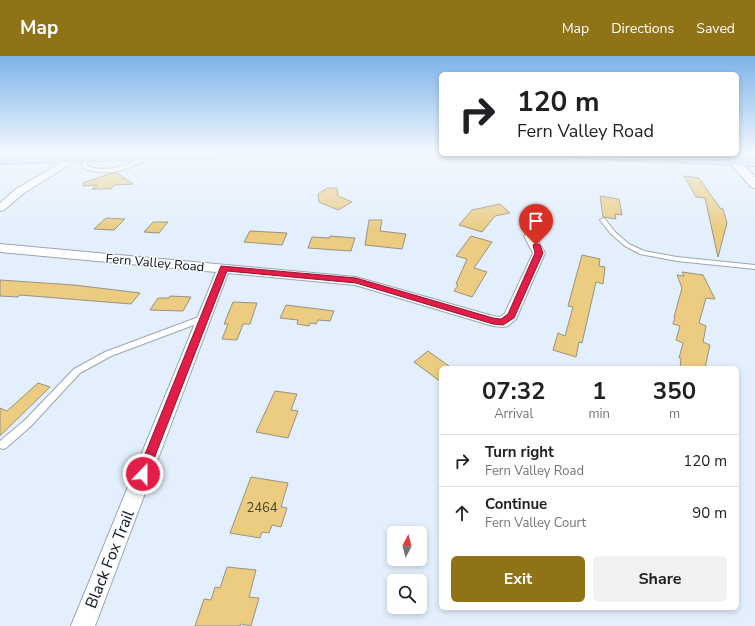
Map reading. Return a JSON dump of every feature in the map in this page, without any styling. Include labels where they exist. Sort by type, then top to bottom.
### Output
[{"type":"street","points":[[0,208],[26,187],[40,179]]},
{"type":"street","name":"Fern Valley Road","points":[[0,248],[356,281],[493,321],[503,322],[511,316],[539,253],[530,236]]},
{"type":"street","name":"Black Fox Trail","points":[[83,626],[224,268]]},
{"type":"lane","points":[[603,220],[627,245],[642,253],[676,259],[755,268]]},
{"type":"lane","points":[[2,445],[28,423],[76,371],[108,354],[204,318]]},
{"type":"building","points":[[96,179],[125,179],[133,184],[114,185],[111,189],[92,189],[97,185],[83,186],[83,183]]},
{"type":"building","points":[[685,179],[699,179],[720,208],[723,209],[727,223],[718,257],[705,198],[696,197]]},
{"type":"building","points":[[327,188],[337,188],[338,196],[352,202],[338,210],[319,202],[318,194]]},
{"type":"building","points":[[600,196],[619,199],[622,215],[615,214],[616,219],[603,217]]},
{"type":"building","points":[[500,204],[510,213],[495,216],[482,232],[459,225],[472,210]]},
{"type":"building","points":[[106,218],[125,219],[114,230],[94,229]]},
{"type":"building","points":[[369,220],[382,220],[380,231],[406,234],[402,249],[365,245]]},
{"type":"building","points":[[153,222],[168,222],[159,233],[144,232]]},
{"type":"building","points":[[250,231],[287,233],[282,245],[244,242]]},
{"type":"building","points":[[330,236],[355,238],[351,251],[308,248],[312,237],[329,238]]},
{"type":"building","points":[[471,236],[492,242],[474,268],[487,272],[472,297],[454,291],[458,285],[456,284],[467,259],[456,256]]},
{"type":"building","points":[[582,255],[600,259],[599,266],[605,267],[603,284],[596,282],[582,343],[579,342],[576,357],[553,350],[558,333],[565,336],[573,307],[568,306]]},
{"type":"building","points":[[682,272],[703,275],[715,299],[706,298],[699,323],[706,326],[703,342],[710,345],[705,366],[680,366],[681,358],[679,358],[683,343],[676,340],[680,326],[673,324],[682,288],[677,275],[684,276]]},
{"type":"building","points":[[0,280],[74,285],[140,293],[131,304],[20,295],[18,297],[0,296]]},
{"type":"building","points":[[170,296],[191,297],[183,311],[150,310],[158,298],[169,298]]},
{"type":"building","points":[[233,302],[257,303],[250,324],[243,324],[237,340],[222,339],[228,324],[224,324]]},
{"type":"building","points":[[286,305],[334,311],[330,321],[318,320],[316,324],[310,323],[309,326],[297,324],[298,320],[280,318]]},
{"type":"building","points":[[428,351],[449,366],[439,366],[439,381],[414,362]]},
{"type":"building","points":[[38,383],[50,387],[0,436],[0,408],[7,411]]},
{"type":"building","points":[[275,391],[297,394],[291,410],[298,411],[288,438],[256,432]]},
{"type":"building","points":[[251,477],[288,483],[281,507],[287,508],[281,527],[272,525],[269,533],[262,532],[260,538],[230,533]]},
{"type":"building","points":[[227,567],[256,570],[249,597],[259,598],[251,626],[241,624],[240,626],[195,626],[204,599],[211,600],[215,587],[220,588]]},
{"type":"route","points":[[143,474],[224,268],[356,281],[493,321],[503,322],[511,316],[539,253],[536,245]]}]
